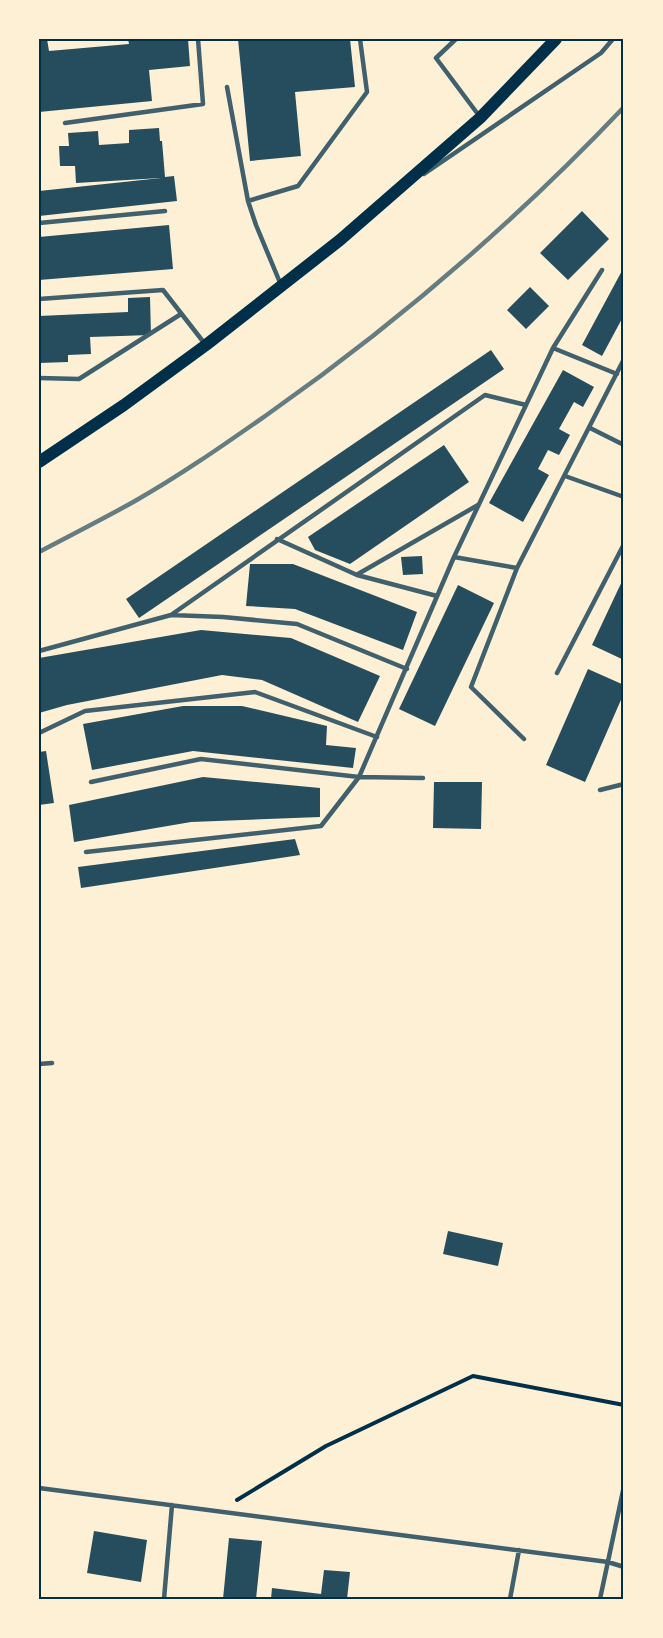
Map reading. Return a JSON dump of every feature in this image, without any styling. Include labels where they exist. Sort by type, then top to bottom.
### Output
[{"type":"main road","points":[[39,462],[124,405],[282,288],[480,118],[556,39]]},
{"type":"lane","points":[[65,123],[203,104],[198,39]]},
{"type":"lane","points":[[248,201],[298,186],[367,92],[360,39]]},
{"type":"lane","points":[[456,39],[436,58],[480,118]]},
{"type":"lane","points":[[392,195],[601,53],[613,39]]},
{"type":"lane","points":[[226,87],[248,201],[282,288]]},
{"type":"lane","points":[[39,223],[165,211]]},
{"type":"lane","points":[[86,852],[321,826],[359,777],[454,557],[553,348],[602,270]]},
{"type":"lane","points":[[39,299],[163,290],[206,345]]},
{"type":"lane","points":[[39,378],[80,379],[181,314]]},
{"type":"lane","points":[[553,348],[617,374]]},
{"type":"lane","points":[[524,739],[471,687],[517,568],[624,359]]},
{"type":"lane","points":[[171,615],[484,395],[526,405]]},
{"type":"lane","points":[[590,428],[624,445]]},
{"type":"lane","points":[[565,476],[624,497]]},
{"type":"lane","points":[[357,575],[478,505]]},
{"type":"lane","points":[[277,539],[357,575],[437,596]]},
{"type":"lane","points":[[557,674],[624,544]]},
{"type":"lane","points":[[454,557],[517,568]]},
{"type":"lane","points":[[39,651],[171,615],[223,617],[297,624],[407,669]]},
{"type":"lane","points":[[39,733],[86,711],[255,692],[377,737]]},
{"type":"lane","points":[[91,782],[201,759],[359,777],[423,778]]},
{"type":"lane","points":[[600,790],[624,784]]},
{"type":"lane","points":[[39,1064],[52,1063]]},
{"type":"lane","points":[[600,1599],[624,1486]]},
{"type":"lane","points":[[39,1488],[608,1562],[624,1567]]},
{"type":"lane","points":[[164,1599],[172,1505]]},
{"type":"lane","points":[[510,1599],[519,1550]]},
{"type":"path","points":[[219,1511],[326,1446],[473,1376],[624,1405]]},
{"type":"building","points":[[39,39],[47,39],[49,51],[129,44],[128,39],[188,39],[190,66],[149,70],[152,101],[39,112]]},
{"type":"building","points":[[238,39],[350,39],[355,87],[295,92],[301,156],[250,161]]},
{"type":"building","points":[[159,128],[165,177],[174,176],[177,201],[39,216],[39,191],[161,178],[76,183],[75,166],[60,166],[59,146],[69,146],[68,133],[98,131],[99,145],[129,143],[129,130]]},
{"type":"building","points":[[582,211],[609,239],[568,280],[540,253]]},
{"type":"building","points":[[169,225],[173,269],[39,280],[39,237]]},
{"type":"building","points":[[624,267],[624,315],[602,356],[582,345]]},
{"type":"building","points":[[530,287],[549,306],[526,329],[507,310]]},
{"type":"building","points":[[150,297],[151,335],[90,337],[91,354],[68,355],[68,362],[39,363],[39,316],[128,312],[128,298]]},
{"type":"building","points":[[491,350],[504,369],[139,618],[126,599]]},
{"type":"building","points":[[563,370],[594,387],[583,407],[574,402],[559,429],[570,435],[559,455],[548,450],[538,469],[549,475],[523,522],[489,503]]},
{"type":"building","points":[[444,445],[469,482],[350,564],[315,550],[308,537]]},
{"type":"building","points":[[422,556],[423,574],[403,575],[401,557]]},
{"type":"building","points":[[250,564],[293,564],[417,612],[403,650],[295,609],[246,606]]},
{"type":"building","points":[[624,577],[624,660],[592,645]]},
{"type":"building","points":[[458,585],[494,603],[435,726],[399,709]]},
{"type":"building","points":[[201,630],[291,638],[380,676],[358,722],[262,680],[222,675],[67,705],[39,713],[39,658]]},
{"type":"building","points":[[588,669],[624,685],[624,693],[585,782],[546,765]]},
{"type":"building","points":[[183,706],[242,706],[327,726],[326,745],[356,748],[353,768],[193,751],[92,770],[83,724]]},
{"type":"building","points":[[46,751],[54,803],[39,805],[39,752]]},
{"type":"building","points":[[203,777],[320,788],[320,817],[191,822],[74,842],[69,805]]},
{"type":"building","points":[[434,782],[482,782],[481,829],[433,828]]},
{"type":"building","points":[[295,839],[300,855],[81,888],[78,867]]},
{"type":"building","points":[[448,1231],[503,1243],[498,1266],[443,1254]]},
{"type":"building","points":[[94,1531],[147,1540],[141,1582],[87,1573]]},
{"type":"building","points":[[229,1538],[262,1541],[256,1599],[223,1599]]},
{"type":"building","points":[[324,1570],[350,1572],[347,1599],[271,1599],[272,1588],[321,1594]]},
{"type":"railway","points":[[39,552],[135,501],[186,470],[316,380],[454,270],[541,190],[624,107]]}]
